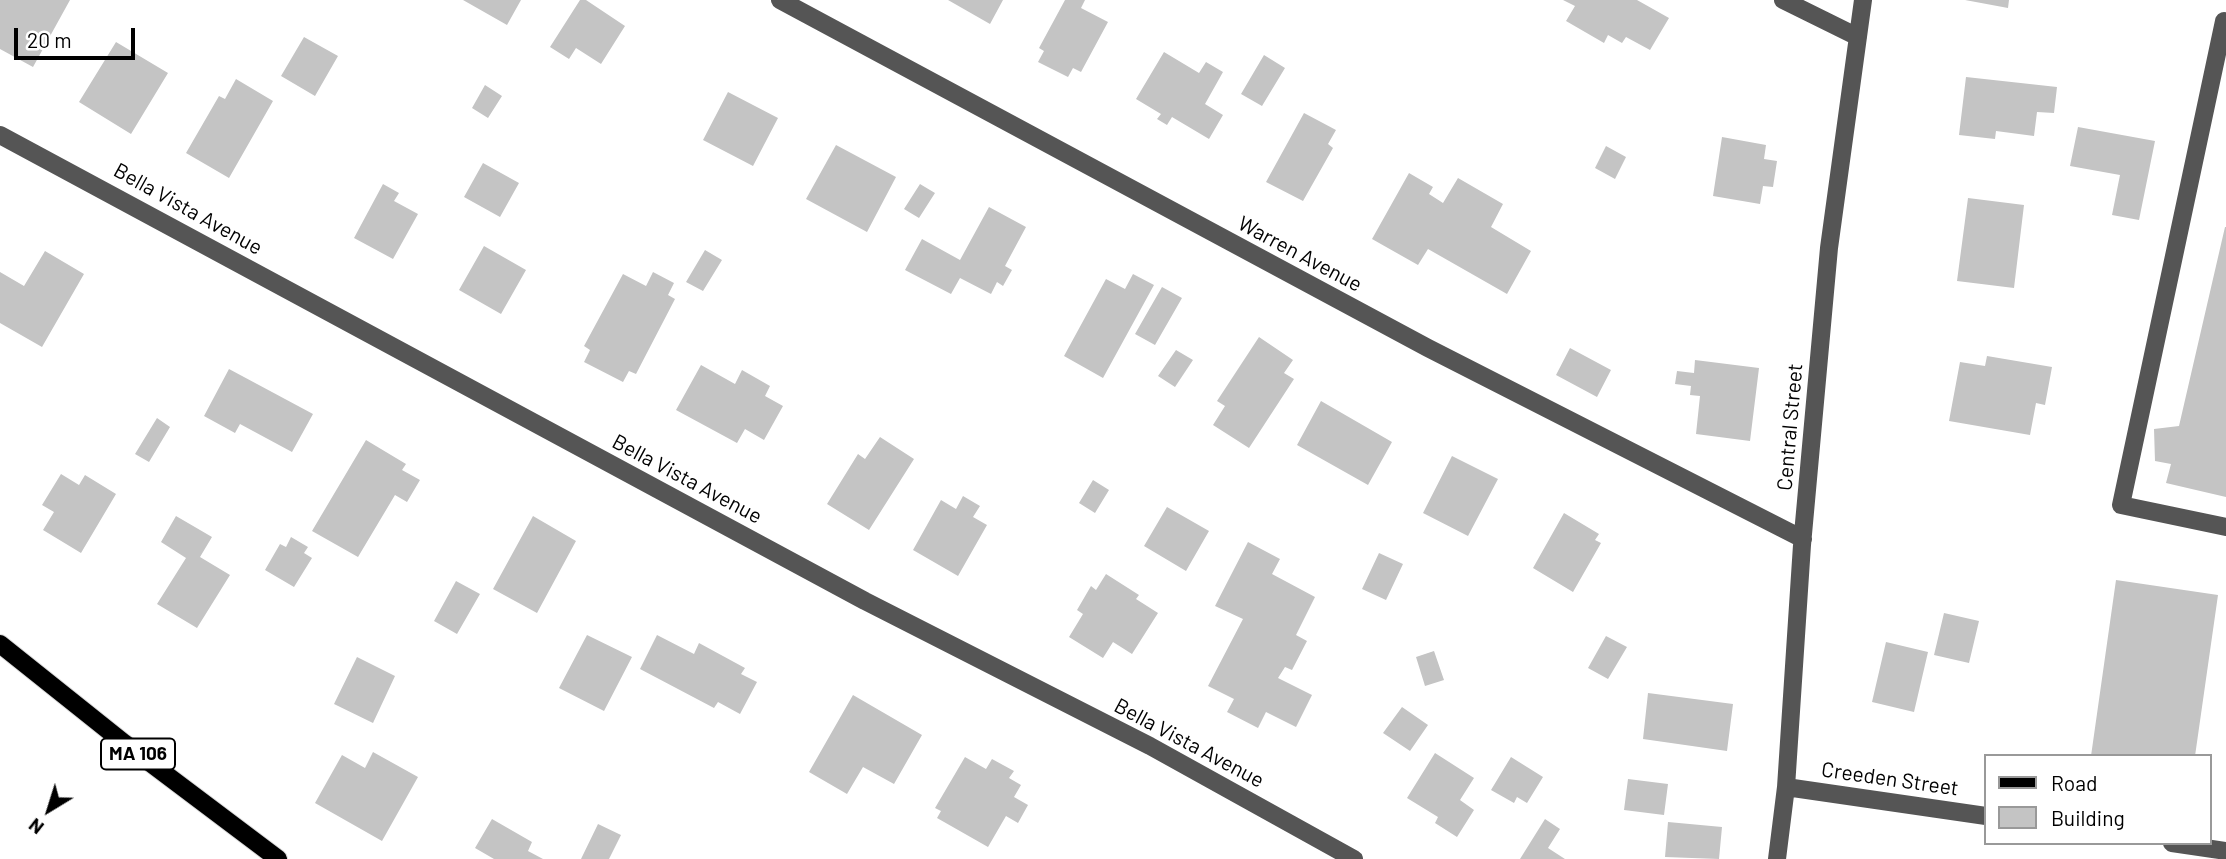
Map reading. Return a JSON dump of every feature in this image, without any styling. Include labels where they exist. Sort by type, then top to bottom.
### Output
[{"type":"main road","name":"MA 106","points":[[0,644],[124,743],[278,859]]},
{"type":"street","name":"Warren Avenue","points":[[780,0],[1428,348],[1803,539]]},
{"type":"street","points":[[1783,0],[1858,37]]},
{"type":"street","name":"Central Street","points":[[1777,859],[1786,787],[1803,539],[1829,247],[1863,0]]},
{"type":"street","points":[[2226,22],[2224,21],[2121,505],[2226,527]]},
{"type":"street","name":"Bella Vista Avenue","points":[[0,135],[865,601],[1150,746],[1354,859]]},
{"type":"street","name":"Creeden Street","points":[[1786,787],[1984,816]]},
{"type":"street","points":[[2186,845],[2226,851]]},
{"type":"building","points":[[0,0],[70,0],[33,67],[0,49]]},
{"type":"building","points":[[463,0],[521,0],[507,25]]},
{"type":"building","points":[[580,0],[586,0],[625,26],[601,64],[576,48],[569,59],[550,47]]},
{"type":"building","points":[[948,0],[1003,0],[990,24]]},
{"type":"building","points":[[1065,0],[1085,0],[1081,8],[1108,22],[1081,72],[1073,68],[1068,77],[1038,62],[1044,51],[1039,48]]},
{"type":"building","points":[[1563,0],[1637,0],[1669,18],[1650,50],[1626,37],[1622,43],[1608,35],[1604,43],[1566,21],[1575,6]]},
{"type":"building","points":[[1965,0],[2009,0],[2008,8]]},
{"type":"building","points":[[304,37],[338,56],[315,96],[281,76]]},
{"type":"building","points":[[116,42],[168,73],[131,134],[79,102]]},
{"type":"building","points":[[1164,52],[1199,73],[1206,62],[1223,72],[1205,104],[1223,115],[1209,139],[1172,117],[1167,125],[1157,119],[1161,114],[1136,99]]},
{"type":"building","points":[[1264,55],[1285,68],[1262,106],[1241,94]]},
{"type":"building","points":[[1966,77],[2057,87],[2054,113],[2037,112],[2034,136],[1996,131],[1995,139],[1959,135]]},
{"type":"building","points":[[236,79],[273,101],[229,178],[186,153],[219,96],[225,99]]},
{"type":"building","points":[[485,85],[502,96],[488,118],[472,108]]},
{"type":"building","points":[[728,92],[778,118],[753,166],[703,140]]},
{"type":"building","points":[[1304,113],[1336,130],[1328,144],[1333,148],[1303,201],[1266,182]]},
{"type":"building","points":[[2078,127],[2155,141],[2139,220],[2112,215],[2120,175],[2070,166]]},
{"type":"building","points":[[1722,137],[1766,145],[1764,159],[1777,161],[1773,187],[1763,186],[1760,204],[1713,196]]},
{"type":"building","points":[[836,145],[896,177],[867,232],[806,199]]},
{"type":"building","points":[[1606,146],[1626,157],[1615,179],[1595,168]]},
{"type":"building","points":[[483,163],[519,183],[500,217],[464,197]]},
{"type":"building","points":[[1409,173],[1433,187],[1429,194],[1443,203],[1458,178],[1503,204],[1491,227],[1531,251],[1507,294],[1428,249],[1418,265],[1372,239]]},
{"type":"building","points":[[383,184],[399,193],[394,201],[418,214],[393,259],[354,238]]},
{"type":"building","points":[[920,184],[935,193],[919,218],[904,209]]},
{"type":"building","points":[[1968,198],[2024,205],[2014,288],[1957,281]]},
{"type":"building","points":[[989,207],[1026,227],[1005,266],[1012,270],[1003,286],[997,282],[991,294],[960,278],[951,294],[905,270],[922,239],[960,260]]},
{"type":"building","points":[[2225,227],[2226,497],[2166,483],[2171,464],[2155,461],[2154,429],[2179,426]]},
{"type":"building","points":[[484,246],[526,270],[501,314],[459,290]]},
{"type":"building","points":[[705,250],[722,260],[703,291],[686,282]]},
{"type":"building","points":[[45,251],[84,274],[42,347],[0,323],[0,272],[24,286]]},
{"type":"building","points":[[653,272],[674,283],[668,295],[675,299],[636,374],[629,371],[623,382],[584,362],[590,350],[584,346],[623,274],[646,286]]},
{"type":"building","points":[[1133,274],[1154,285],[1103,378],[1064,356],[1106,279],[1125,289]]},
{"type":"building","points":[[1162,287],[1182,298],[1155,345],[1135,334]]},
{"type":"building","points":[[1259,337],[1293,360],[1284,373],[1294,379],[1249,448],[1213,425],[1225,406],[1217,401]]},
{"type":"building","points":[[1570,348],[1611,370],[1597,397],[1556,375]]},
{"type":"building","points":[[1176,350],[1193,360],[1175,387],[1158,376]]},
{"type":"building","points":[[1987,356],[2052,367],[2045,405],[2036,403],[2030,435],[1949,421],[1960,362],[1985,366]]},
{"type":"building","points":[[1695,360],[1759,368],[1750,441],[1696,434],[1700,396],[1690,395],[1691,386],[1675,384],[1677,371],[1694,373]]},
{"type":"building","points":[[701,365],[735,384],[742,370],[770,386],[765,396],[783,406],[764,440],[745,429],[737,443],[676,410]]},
{"type":"building","points":[[229,369],[313,414],[292,452],[240,424],[235,433],[204,416]]},
{"type":"building","points":[[1321,401],[1392,442],[1368,485],[1297,445]]},
{"type":"building","points":[[157,418],[170,427],[149,462],[135,454]]},
{"type":"building","points":[[880,437],[914,459],[869,530],[827,504],[858,454],[865,459]]},
{"type":"building","points":[[366,440],[406,464],[402,470],[420,480],[407,502],[395,495],[358,557],[312,531]]},
{"type":"building","points":[[1452,456],[1498,479],[1468,536],[1423,513]]},
{"type":"building","points":[[61,474],[79,485],[85,475],[116,494],[81,553],[43,530],[54,512],[42,505]]},
{"type":"building","points":[[1093,480],[1109,490],[1095,513],[1079,503]]},
{"type":"building","points":[[963,496],[980,506],[973,517],[987,525],[958,576],[913,550],[941,500],[956,509]]},
{"type":"building","points":[[1167,507],[1209,531],[1186,571],[1144,546]]},
{"type":"building","points":[[1564,513],[1599,534],[1595,540],[1601,543],[1573,592],[1533,568]]},
{"type":"building","points":[[176,516],[212,537],[200,557],[230,575],[197,628],[157,604],[186,558],[161,542]]},
{"type":"building","points":[[533,516],[576,541],[537,613],[493,589]]},
{"type":"building","points":[[291,537],[308,547],[304,553],[312,558],[294,587],[265,570],[280,544],[286,547]]},
{"type":"building","points":[[1248,542],[1280,559],[1272,574],[1315,597],[1296,635],[1307,641],[1292,670],[1285,667],[1278,678],[1312,695],[1296,727],[1266,712],[1258,728],[1227,712],[1234,699],[1208,686],[1243,619],[1215,606]]},
{"type":"building","points":[[1379,553],[1403,564],[1386,600],[1362,589]]},
{"type":"building","points":[[1106,574],[1139,595],[1136,599],[1158,613],[1132,654],[1113,642],[1103,658],[1069,637],[1083,614],[1077,610],[1091,586],[1096,590]]},
{"type":"building","points":[[2116,580],[2218,595],[2195,754],[2091,754]]},
{"type":"building","points":[[456,581],[480,594],[457,634],[434,621]]},
{"type":"building","points":[[1944,613],[1979,621],[1969,663],[1934,655]]},
{"type":"building","points":[[587,635],[632,657],[604,711],[559,688]]},
{"type":"building","points":[[657,635],[694,654],[699,643],[745,668],[741,674],[757,682],[740,714],[718,702],[714,708],[640,669]]},
{"type":"building","points":[[1606,636],[1627,647],[1608,679],[1588,668]]},
{"type":"building","points":[[1886,642],[1928,652],[1914,712],[1872,702]]},
{"type":"building","points":[[1434,651],[1444,680],[1425,686],[1416,657]]},
{"type":"building","points":[[357,657],[395,676],[373,723],[334,704]]},
{"type":"building","points":[[1648,693],[1733,704],[1727,751],[1643,739]]},
{"type":"building","points":[[853,695],[922,735],[894,784],[863,767],[847,794],[809,772]]},
{"type":"building","points":[[1402,707],[1428,725],[1410,751],[1383,733]]},
{"type":"building","points":[[373,752],[418,777],[382,841],[315,803],[342,755],[365,768]]},
{"type":"building","points":[[1435,753],[1474,778],[1460,800],[1474,810],[1457,837],[1435,823],[1438,817],[1407,798]]},
{"type":"building","points":[[965,757],[986,769],[992,759],[1014,771],[1009,778],[1021,785],[1014,797],[1028,805],[1018,823],[1006,816],[988,847],[937,818],[941,811],[935,808]]},
{"type":"building","points":[[1511,757],[1543,777],[1527,803],[1517,797],[1514,803],[1491,790]]},
{"type":"building","points":[[1628,779],[1668,784],[1664,815],[1624,810]]},
{"type":"building","points":[[492,819],[532,842],[528,851],[543,859],[494,859],[475,848]]},
{"type":"building","points":[[1545,819],[1560,829],[1548,848],[1565,859],[1520,859]]},
{"type":"building","points":[[1668,822],[1722,827],[1719,859],[1665,857]]},
{"type":"building","points":[[598,824],[621,835],[609,859],[581,859]]}]
